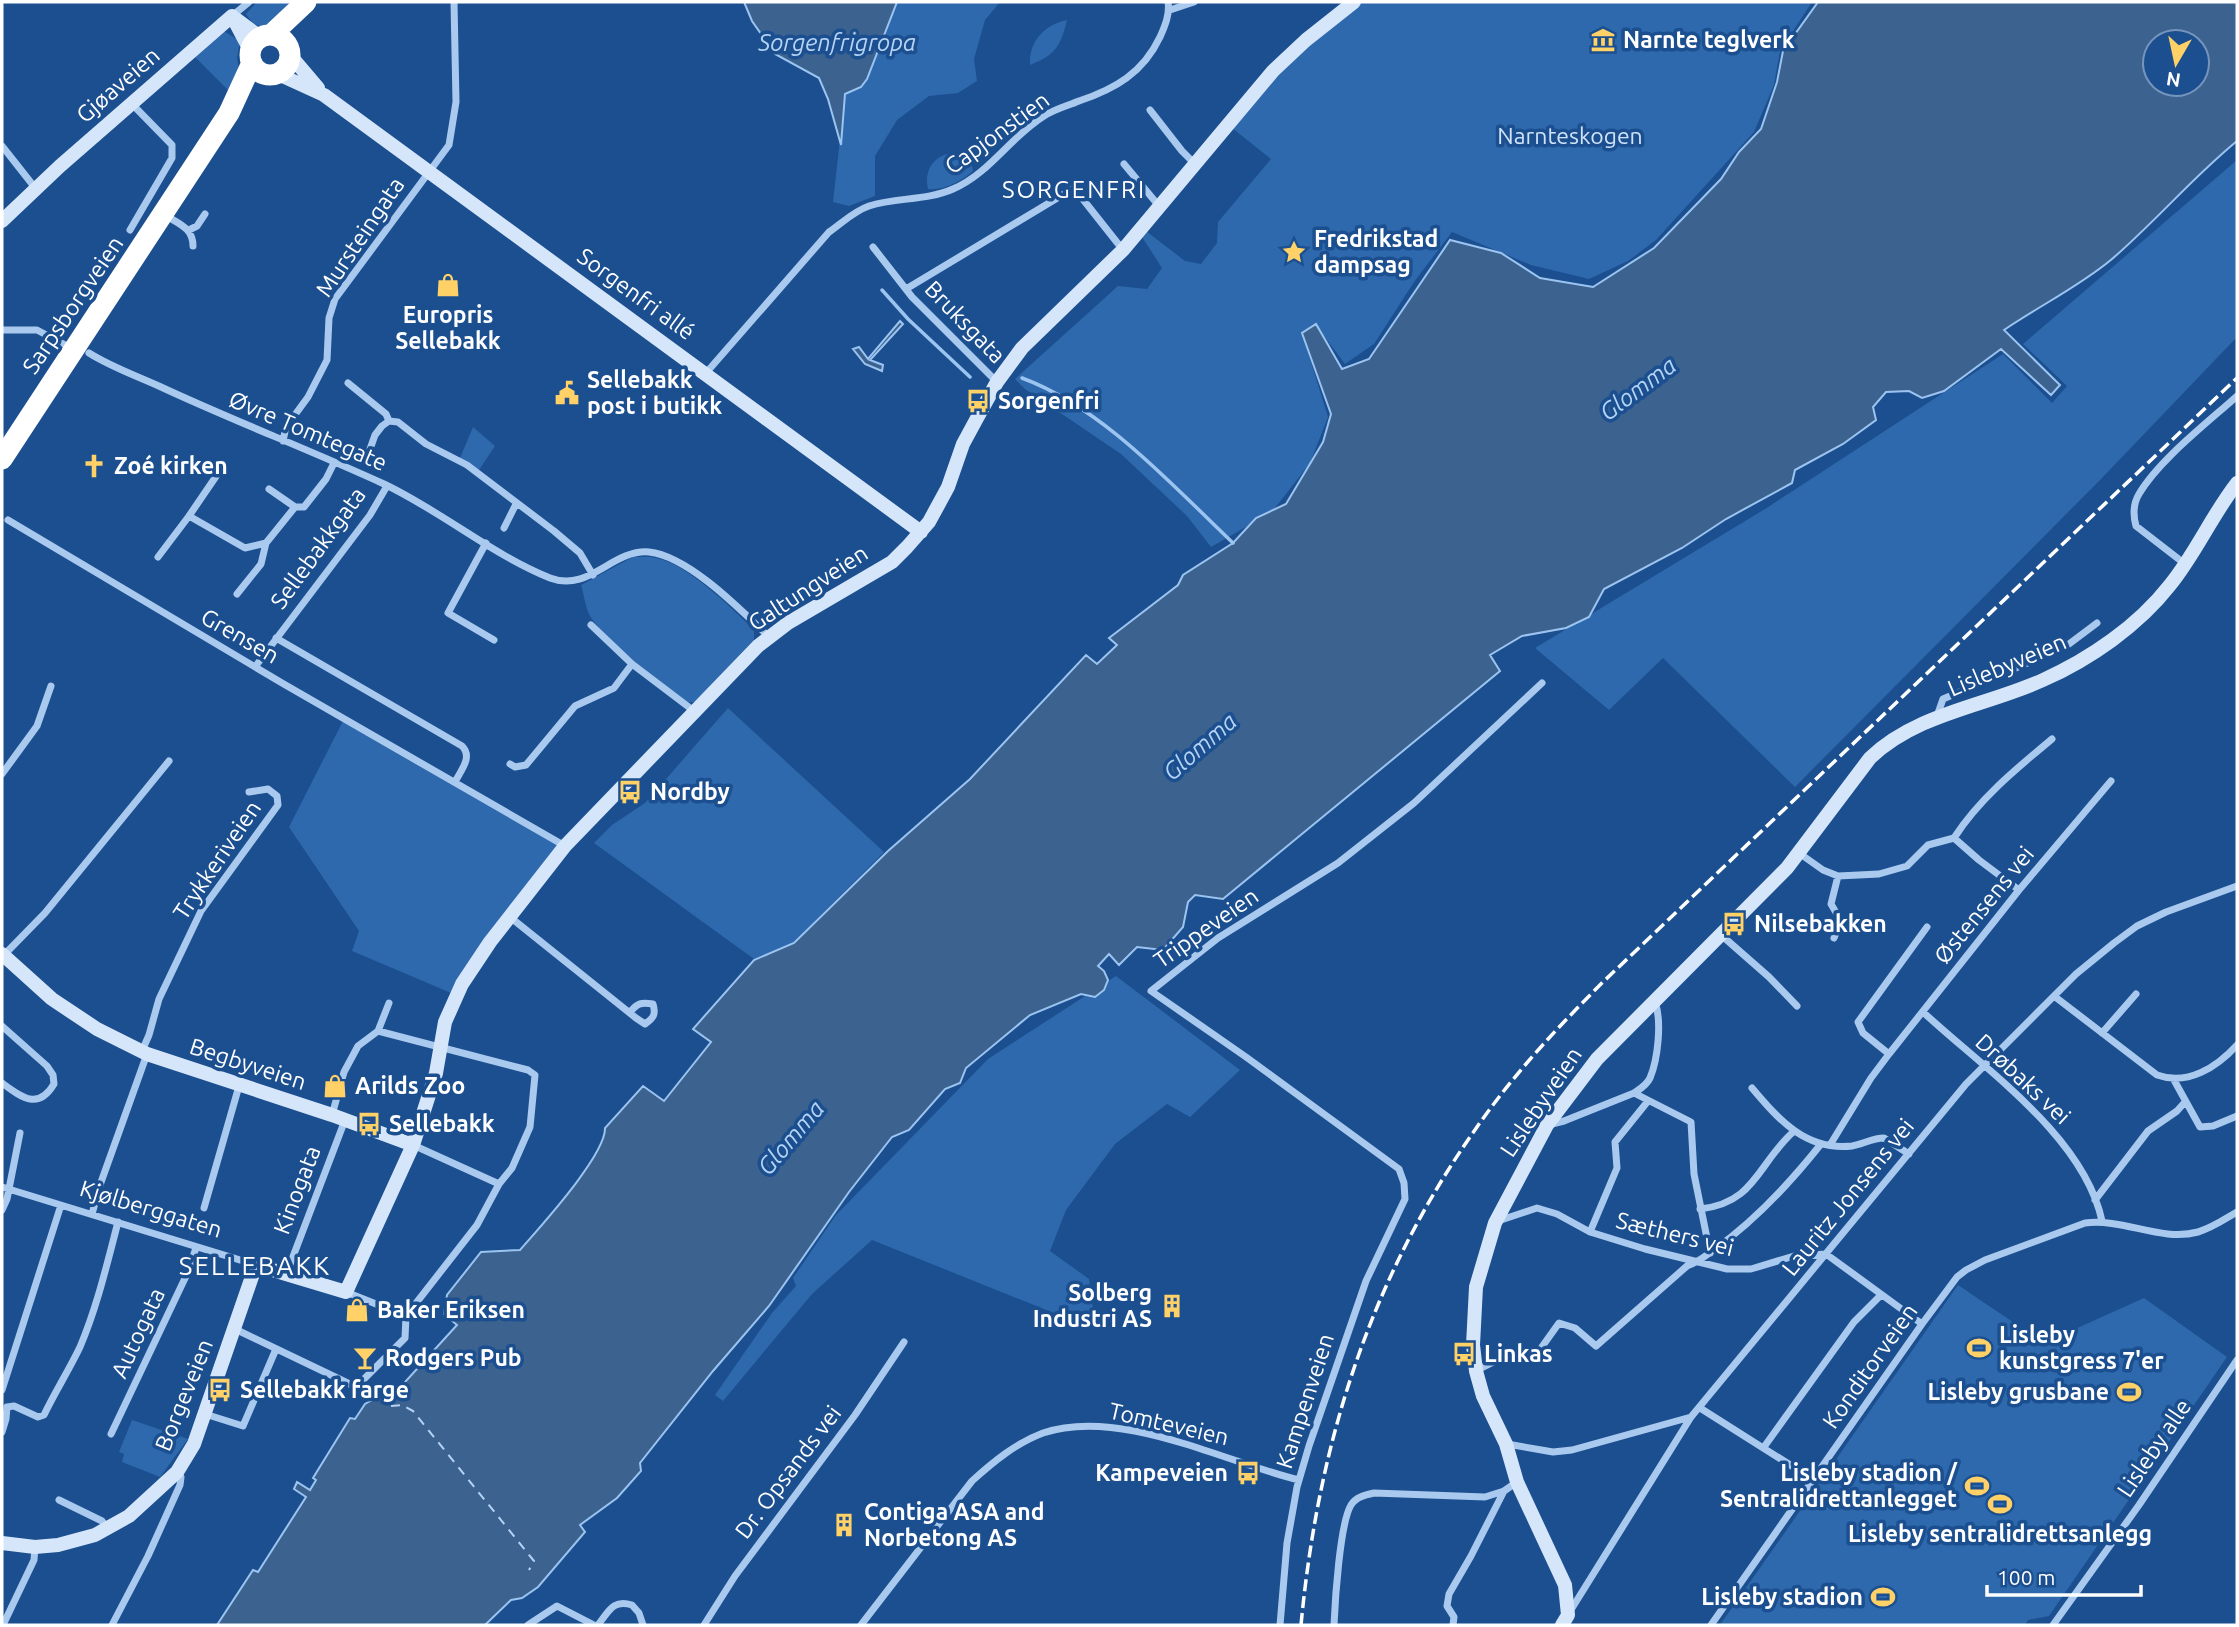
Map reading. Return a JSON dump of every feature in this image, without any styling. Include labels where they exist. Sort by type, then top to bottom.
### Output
[{"type":"highway","name":"Sarpsborgveien","points":[[2,459],[82,352],[164,215],[303,5]]},
{"type":"street","name":"Gjøaveien","points":[[2,221],[249,2]]},
{"type":"street","name":"Mursteingata","points":[[283,441],[286,427],[308,397],[327,360],[329,318],[335,299],[444,153],[452,135],[456,102],[454,2]]},
{"type":"street","name":"Capjonstien","points":[[706,373],[829,232],[866,207],[941,194],[979,174],[1015,139],[1045,115],[1122,83],[1135,74],[1155,47],[1169,6],[1195,2]]},
{"type":"street","name":"Galtungveien","points":[[346,1292],[413,1145],[436,1073],[445,1022],[462,984],[510,916],[565,846],[768,636],[892,562],[921,532],[948,487],[963,444],[997,382],[1022,348],[1123,250],[1273,71],[1354,2]]},
{"type":"street","points":[[232,16],[269,54],[324,95]]},
{"type":"street","points":[[269,54],[324,95]]},
{"type":"street","name":"Sorgenfri allé","points":[[324,95],[921,532]]},
{"type":"street","points":[[130,230],[172,158],[173,149],[169,141],[132,104]]},
{"type":"street","points":[[1150,110],[1194,163]]},
{"type":"street","points":[[2,146],[36,189]]},
{"type":"street","points":[[1124,164],[1159,206]]},
{"type":"street","name":"Bruksgata","points":[[906,289],[1074,188],[1123,250]]},
{"type":"street","points":[[189,230],[197,226],[205,214]]},
{"type":"street","points":[[164,215],[189,230],[193,236],[193,247]]},
{"type":"street","name":"Bruksgata","points":[[873,247],[906,289],[997,382]]},
{"type":"street","points":[[2,330],[37,330],[82,352]]},
{"type":"street","name":"Øvre Tomtegate","points":[[82,352],[387,486],[552,579],[583,580],[632,555],[649,552],[677,561],[728,599],[768,636]]},
{"type":"street","points":[[105,372],[110,364]]},
{"type":"street","points":[[348,383],[386,414],[389,421]]},
{"type":"street","points":[[2185,564],[2136,526],[2133,514],[2138,495],[2170,457],[2237,396]]},
{"type":"street","points":[[369,452],[379,429],[389,421],[398,422],[426,444],[467,465],[580,553],[593,575]]},
{"type":"street","points":[[269,489],[295,507],[304,507],[326,479],[334,463]]},
{"type":"street","points":[[158,557],[219,472]]},
{"type":"street","name":"Lislebyveien","points":[[1565,1620],[1565,1585],[1517,1482],[1506,1444],[1483,1396],[1473,1345],[1476,1287],[1495,1223],[1547,1125],[1597,1059],[1787,868],[1870,758],[1886,742],[1908,730],[2043,680],[2086,657],[2126,630],[2159,599],[2237,483]]},
{"type":"street","name":"Sellebakkgata","points":[[255,667],[370,515],[387,486]]},
{"type":"street","points":[[504,528],[516,504]]},
{"type":"street","points":[[237,594],[261,564],[266,543],[295,507]]},
{"type":"street","points":[[189,516],[245,548],[266,543]]},
{"type":"street","name":"Grensen","points":[[8,520],[255,667],[565,846]]},
{"type":"street","points":[[486,543],[448,613],[494,640]]},
{"type":"street","name":"Lislebyveien","points":[[1936,719],[1942,699],[2065,647],[2097,624]]},
{"type":"street","points":[[591,625],[632,664],[694,711]]},
{"type":"street","name":"Grensen","points":[[276,638],[463,746],[468,758],[454,782]]},
{"type":"street","points":[[510,764],[515,767],[526,765],[575,706],[614,688],[632,664]]},
{"type":"street","name":"Trippeveien","points":[[1405,1199],[1405,1183],[1399,1168],[1246,1056],[1151,991],[1218,938],[1349,855],[1415,803],[1542,683]]},
{"type":"street","points":[[2,774],[37,726],[51,686]]},
{"type":"street","points":[[1799,852],[1823,870],[1838,876],[1879,874],[1908,866],[1928,845],[1954,838],[1980,805],[2052,739]]},
{"type":"street","points":[[3,954],[45,914],[169,761]]},
{"type":"street","name":"Østensens vei","points":[[1476,1371],[1501,1358],[1539,1351],[1559,1323],[1575,1328],[1596,1346],[1687,1266],[1699,1262],[1765,1207],[1826,1144],[1889,1054],[2019,890],[2111,781]]},
{"type":"street","name":"Trykkeriveien","points":[[93,1214],[159,999],[201,911],[278,805],[277,796],[268,789],[249,792]]},
{"type":"street","points":[[1954,838],[2019,890]]},
{"type":"street","points":[[1834,938],[1842,919],[1830,904],[1838,876]]},
{"type":"street","name":"Lauritz Jonsens vei","points":[[1565,1620],[1691,1417],[1966,1084],[2088,964],[2137,926],[2166,912],[2237,886]]},
{"type":"street","points":[[510,916],[630,1012]]},
{"type":"street","name":"Østensens vei","points":[[1889,1054],[1863,1033],[1857,1022],[1927,927]]},
{"type":"street","points":[[1720,934],[1797,1006]]},
{"type":"street","name":"Begbyveien","points":[[3,954],[52,999],[97,1029],[144,1053],[338,1117],[413,1145],[499,1184]]},
{"type":"street","points":[[2102,1033],[2136,994]]},
{"type":"street","points":[[2054,996],[2157,1075],[2174,1080],[2205,1071],[2221,1061],[2237,1045]]},
{"type":"street","points":[[1547,1125],[1564,1121],[1634,1093],[1646,1085],[1651,1076],[1660,1021],[1654,1001]]},
{"type":"street","points":[[234,1329],[356,1387],[405,1338],[406,1316],[477,1225],[499,1184],[512,1168],[530,1127],[535,1075],[528,1070],[378,1031],[389,1003]]},
{"type":"street","name":"Drøbaks vei","points":[[1923,1012],[2052,1130],[2077,1165],[2095,1200],[2102,1221]]},
{"type":"street","points":[[2,1026],[47,1066],[53,1074],[54,1084],[42,1098],[33,1100],[22,1097],[2,1083]]},
{"type":"street","name":"Kinogata","points":[[286,1275],[338,1117],[344,1072],[358,1046],[378,1031]]},
{"type":"street","points":[[2174,1080],[2198,1125],[2203,1128],[2237,1116]]},
{"type":"street","points":[[204,1208],[239,1086]]},
{"type":"street","points":[[1752,1088],[1793,1132],[1806,1140],[1854,1146],[1884,1138],[1909,1154]]},
{"type":"street","points":[[1634,1093],[1691,1122],[1694,1174],[1710,1253]]},
{"type":"street","points":[[1590,1232],[1617,1168],[1615,1142],[1648,1101]]},
{"type":"street","points":[[2095,1200],[2148,1131],[2177,1111],[2185,1102]]},
{"type":"street","points":[[1700,1209],[1723,1205],[1741,1195],[1779,1145],[1793,1132]]},
{"type":"street","points":[[2,1210],[20,1133]]},
{"type":"street","name":"Kjølberggaten","points":[[5,1188],[346,1292],[406,1316]]},
{"type":"street","name":"Kampenveien","points":[[1280,1625],[1287,1543],[1299,1480],[1366,1281],[1405,1199]]},
{"type":"street","points":[[2,1390],[61,1205]]},
{"type":"street","name":"Sæthers vei","points":[[1495,1223],[1537,1208],[1557,1214],[1590,1232],[1645,1249],[1739,1270],[1794,1256],[1826,1254]]},
{"type":"street","points":[[2102,1221],[2172,1235],[2202,1231],[2237,1212]]},
{"type":"street","name":"Konditorveien","points":[[1712,1625],[1957,1278],[1985,1260],[2071,1226],[2102,1221]]},
{"type":"street","points":[[2,1432],[6,1419],[4,1403],[38,1417],[44,1415],[79,1350],[106,1273],[118,1222]]},
{"type":"street","name":"Autogata","points":[[111,1434],[187,1274],[196,1248]]},
{"type":"street","points":[[1826,1254],[1922,1324]]},
{"type":"street","name":"Borgeveien","points":[[2,1543],[35,1547],[76,1542],[129,1516],[177,1472],[191,1451],[205,1415],[256,1265]]},
{"type":"street","points":[[1764,1447],[1854,1322],[1881,1295]]},
{"type":"street","name":"Dr. Opsands vei","points":[[704,1625],[735,1576],[841,1435],[904,1342]]},
{"type":"street","points":[[205,1415],[243,1426],[276,1349]]},
{"type":"street","name":"Lisleby alle","points":[[2053,1625],[2139,1505],[2237,1360]]},
{"type":"street","points":[[1700,1408],[1814,1480]]},
{"type":"street","points":[[1506,1444],[1553,1452],[1572,1450],[1691,1417]]},
{"type":"street","name":"Tomteveien","points":[[861,1625],[972,1481],[1002,1456],[1042,1433],[1096,1426],[1119,1429],[1234,1459],[1299,1480]]},
{"type":"street","points":[[112,1625],[148,1556],[180,1485],[181,1477],[177,1472]]},
{"type":"street","points":[[1334,1625],[1336,1590],[1347,1518],[1351,1505],[1361,1496],[1374,1493],[1485,1497],[1504,1491],[1517,1482]]},
{"type":"street","points":[[1453,1625],[1454,1618],[1447,1606],[1449,1594],[1504,1491]]},
{"type":"street","points":[[59,1500],[102,1521],[107,1529]]},
{"type":"street","points":[[3,1625],[34,1560],[35,1547]]},
{"type":"street","points":[[528,1625],[557,1606],[596,1625],[611,1606],[618,1602],[632,1605],[639,1613],[643,1625]]},
{"type":"green space","points":[[257,2],[295,2],[281,24],[265,26],[253,23],[246,14]]},
{"type":"green space","points":[[897,2],[1000,2],[985,20],[974,59],[977,81],[958,93],[929,96],[897,120],[875,156],[875,196],[849,206],[833,202],[845,94],[861,87],[867,79]]},
{"type":"green space","name":"Narnteskogen","points":[[1359,2],[1812,2],[1780,51],[1774,85],[1754,132],[1656,240],[1628,261],[1589,279],[1531,265],[1452,232],[1414,282],[1374,344],[1345,364],[1315,324],[1302,333],[1328,417],[1310,463],[1272,512],[1211,547],[1187,516],[1121,454],[1025,389],[1015,379],[1118,286],[1147,289],[1162,268],[1142,237],[1146,231],[1185,261],[1201,264],[1217,243],[1218,222],[1271,159],[1232,128],[1275,76]]},
{"type":"green space","points":[[1067,20],[1052,53],[1030,65],[1032,49],[1039,35],[1051,26]]},
{"type":"green space","points":[[222,30],[240,41],[237,58],[239,70],[229,91],[193,55]]},
{"type":"green space","points":[[947,154],[964,157],[973,171],[952,184],[928,189],[930,167],[937,159]]},
{"type":"green space","points":[[2237,160],[2237,337],[2101,479],[1795,787],[1663,658],[1609,710],[1535,648],[1765,509],[2003,354],[2052,403],[2067,386],[2023,344]]},
{"type":"green space","points":[[473,427],[495,446],[479,470],[460,458]]},
{"type":"green space","points":[[633,557],[656,558],[681,568],[734,610],[754,630],[754,642],[696,702],[688,702],[636,662],[610,640],[588,612],[581,585]]},
{"type":"green space","points":[[728,708],[884,852],[793,943],[754,959],[594,843],[612,825],[645,803]]},
{"type":"green space","points":[[343,721],[559,846],[451,993],[352,951],[359,931],[289,827]]},
{"type":"green space","points":[[1116,976],[1240,1070],[1190,1117],[1167,1104],[1115,1144],[1066,1210],[1050,1251],[1089,1279],[1096,1330],[872,1240],[812,1294],[723,1401],[715,1395],[772,1313],[796,1286],[793,1278],[836,1215],[988,1059]]},
{"type":"green space","name":"Lisleby stadion / Sentralidrettanlegget","points":[[1958,1285],[2044,1343],[2144,1298],[2227,1357],[2049,1616],[2028,1620],[2025,1625],[1720,1625]]},
{"type":"green space","points":[[132,1420],[188,1439],[160,1477],[122,1462],[124,1454],[119,1452]]},
{"type":"water","name":"Sorgenfrigropa","points":[[744,2],[897,2],[867,79],[861,87],[845,94],[841,145],[819,78],[775,54],[752,21]]},
{"type":"water","name":"Glomma","points":[[1818,2],[2237,2],[2237,141],[2112,259],[2087,278],[2004,330],[2060,385],[2051,395],[2001,349],[1944,391],[1922,398],[1909,391],[1886,392],[1873,407],[1876,420],[1843,444],[1795,470],[1792,483],[1726,519],[1682,548],[1604,589],[1589,617],[1566,628],[1522,636],[1490,655],[1500,671],[1223,899],[1195,895],[1188,902],[1183,927],[1163,950],[1137,947],[1119,965],[1109,954],[1098,966],[1108,980],[1104,990],[1095,997],[1081,994],[1030,1015],[966,1068],[960,1083],[945,1089],[909,1130],[892,1137],[849,1192],[769,1306],[640,1463],[641,1471],[617,1498],[580,1525],[585,1532],[538,1587],[522,1598],[511,1600],[485,1625],[217,1625],[253,1570],[258,1572],[306,1497],[294,1489],[297,1482],[310,1490],[316,1480],[313,1478],[350,1418],[355,1419],[365,1404],[377,1397],[386,1403],[457,1325],[444,1314],[447,1295],[481,1252],[520,1250],[584,1173],[602,1140],[605,1128],[643,1086],[664,1101],[711,1042],[693,1029],[754,960],[794,943],[888,851],[970,779],[1086,655],[1097,664],[1117,645],[1109,638],[1178,585],[1183,575],[1233,543],[1256,518],[1286,504],[1323,442],[1331,414],[1302,333],[1316,324],[1342,369],[1369,359],[1450,240],[1501,253],[1540,278],[1593,287],[1654,248],[1721,179],[1739,152],[1761,129],[1777,82],[1783,51]]},
{"type":"water","points":[[900,321],[903,324],[870,360],[883,365],[882,371],[865,364],[853,349],[859,347],[868,359]]},
{"type":"waterway","points":[[882,290],[908,319],[970,377]]},
{"type":"waterway","points":[[1022,378],[1052,391],[1108,428],[1233,543]]},
{"type":"ferry route","points":[[391,1406],[402,1405],[413,1411],[534,1561],[529,1570]]},
{"type":"railway","points":[[1301,1625],[1322,1486],[1338,1419],[1359,1354],[1384,1290],[1414,1228],[1490,1109],[1544,1043],[1603,982],[2237,378]]},
{"type":"place","name":"Narnte teglverk","points":[[1603,40]]},
{"type":"place","name":"Fredrikstad dampsag","points":[[1294,252]]},
{"type":"place","name":"Europris Sellebakk","points":[[448,285]]},
{"type":"place","name":"Sellebakk post i butikk","points":[[567,393]]},
{"type":"place","name":"Sorgenfri","points":[[978,401]]},
{"type":"place","name":"Zoé kirken","points":[[94,466]]},
{"type":"place","name":"Nordby","points":[[630,792]]},
{"type":"place","name":"Nilsebakken","points":[[1734,924]]},
{"type":"place","name":"Arilds Zoo","points":[[335,1086]]},
{"type":"place","name":"Sellebakk","points":[[369,1124]]},
{"type":"place","name":"Solberg Industri AS","points":[[1172,1306]]},
{"type":"place","name":"Baker Eriksen","points":[[357,1310]]},
{"type":"place","name":"Lisleby kunstgress 7'er","points":[[1979,1348]]},
{"type":"place","name":"Linkas","points":[[1464,1354]]},
{"type":"place","name":"Rodgers Pub","points":[[365,1358]]},
{"type":"place","name":"Sellebakk farge","points":[[220,1390]]},
{"type":"place","name":"Lisleby grusbane","points":[[2129,1392]]},
{"type":"place","name":"Kampeveien","points":[[1248,1473]]},
{"type":"place","name":"Lisleby stadion / Sentralidrettanlegget","points":[[1977,1486]]},
{"type":"place","name":"Lisleby sentralidrettsanlegg","points":[[2000,1504]]},
{"type":"place","name":"Contiga ASA and Norbetong AS","points":[[844,1525]]},
{"type":"place","name":"Lisleby stadion","points":[[1883,1597]]},
{"type":"district","name":"SORGENFRI","points":[[1074,190]]},
{"type":"district","name":"SELLEBAKK","points":[[255,1266]]}]
